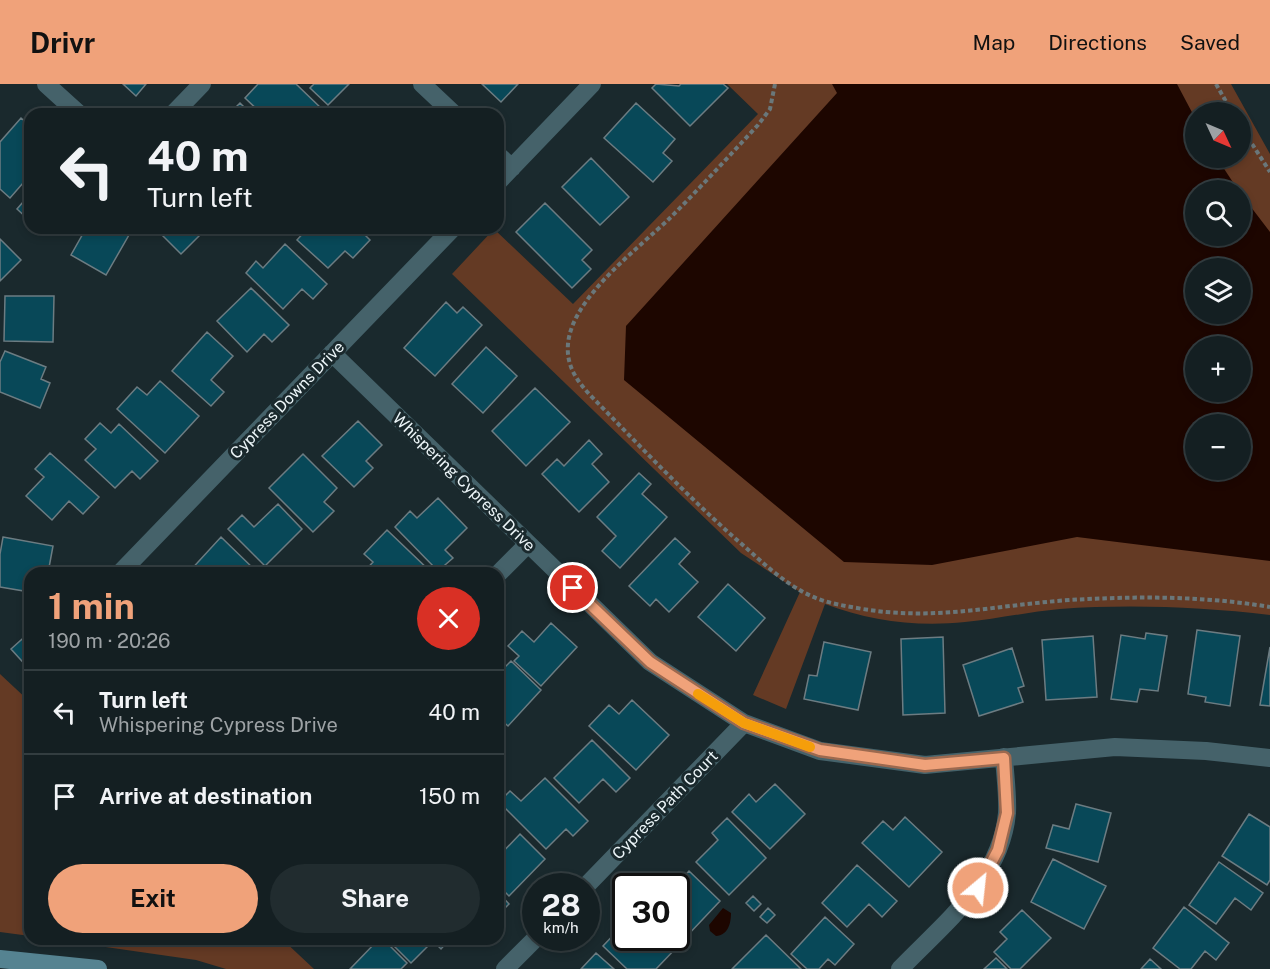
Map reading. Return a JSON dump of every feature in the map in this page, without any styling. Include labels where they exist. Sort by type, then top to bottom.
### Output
[{"type":"main road","points":[[0,959],[98,969]]},
{"type":"street","points":[[46,84],[72,108]]},
{"type":"street","points":[[179,108],[202,84]]},
{"type":"street","points":[[422,84],[448,108]]},
{"type":"street","points":[[504,176],[592,84]]},
{"type":"street","points":[[504,161],[512,168]]},
{"type":"street","name":"Cypress Downs Drive","points":[[126,567],[447,234]]},
{"type":"street","name":"Whispering Cypress Drive","points":[[332,353],[650,662],[744,723],[820,750],[925,765],[1115,747],[1206,751],[1270,758]]},
{"type":"street","points":[[504,568],[528,544]]},
{"type":"street","name":"Cypress Path Court","points":[[599,873],[744,723]]},
{"type":"street","points":[[900,969],[978,888],[998,850],[1007,813],[1004,758]]},
{"type":"street","points":[[505,969],[523,951]]},
{"type":"path","points":[[775,84],[771,109],[758,125],[671,217],[606,280],[583,307],[572,326],[568,344],[572,370],[599,404],[712,517],[772,570],[805,593],[822,601],[903,615],[948,614],[1068,600],[1128,598],[1205,600],[1270,607]]},
{"type":"path","points":[[1216,84],[1226,102]]},
{"type":"path","points":[[1251,142],[1270,172]]},
{"type":"shaded area","points":[[727,84],[1231,84],[1241,102],[1185,102],[1185,168],[1251,168],[1251,120],[1270,154],[1270,615],[1192,608],[1113,607],[1060,609],[977,621],[929,624],[859,615],[825,604],[786,709],[753,695],[800,592],[741,553],[452,274],[489,234],[499,234],[573,304],[758,114]]},
{"type":"shaded area","points":[[832,84],[1177,84],[1187,102],[1185,168],[1224,168],[1231,180],[1185,180],[1185,246],[1251,246],[1251,207],[1270,232],[1270,561],[1077,537],[932,565],[844,562],[624,380],[626,326],[837,93]]},
{"type":"shaded area","points":[[0,674],[24,696],[24,935],[0,932]]},
{"type":"shaded area","points":[[723,908],[731,913],[729,925],[723,934],[716,936],[710,931],[709,925]]},
{"type":"shaded area","points":[[92,945],[288,945],[314,969],[226,969],[196,960]]},
{"type":"building","points":[[123,84],[146,84],[136,96]]},
{"type":"building","points":[[258,84],[296,84],[321,108],[256,108],[245,98]]},
{"type":"building","points":[[314,84],[349,84],[328,105],[310,88]]},
{"type":"building","points":[[482,84],[518,84],[501,102]]},
{"type":"building","points":[[656,84],[679,86],[681,84],[723,84],[728,88],[690,126],[652,88]]},
{"type":"building","points":[[240,103],[245,108],[235,108]]},
{"type":"building","points":[[636,103],[675,139],[663,153],[672,161],[653,182],[604,138]]},
{"type":"building","points":[[21,118],[24,121],[24,182],[10,198],[0,189],[0,142]]},
{"type":"building","points":[[591,158],[629,197],[600,225],[562,187]]},
{"type":"building","points":[[24,201],[24,215],[17,209]]},
{"type":"building","points":[[545,203],[592,250],[582,260],[591,269],[572,288],[516,232]]},
{"type":"building","points":[[83,234],[130,234],[106,275],[71,255]]},
{"type":"building","points":[[161,234],[201,234],[181,254]]},
{"type":"building","points":[[302,234],[364,234],[370,240],[353,258],[345,251],[328,268],[297,240]]},
{"type":"building","points":[[0,239],[21,260],[0,281]]},
{"type":"building","points":[[285,244],[327,284],[313,299],[302,289],[283,309],[246,273],[256,261],[263,268]]},
{"type":"building","points":[[251,288],[289,325],[272,342],[264,334],[247,352],[217,321]]},
{"type":"building","points":[[5,296],[54,296],[53,342],[4,341]]},
{"type":"building","points":[[446,302],[457,313],[463,307],[482,325],[435,376],[404,348]]},
{"type":"building","points":[[207,332],[233,356],[211,380],[224,392],[211,406],[172,371]]},
{"type":"building","points":[[486,347],[517,376],[483,413],[452,384]]},
{"type":"building","points":[[5,351],[46,367],[41,379],[50,383],[40,408],[0,392],[0,362]]},
{"type":"building","points":[[160,381],[199,416],[165,453],[117,409],[137,387],[147,395]]},
{"type":"building","points":[[535,388],[570,422],[526,466],[492,431]]},
{"type":"building","points":[[358,421],[382,445],[366,461],[373,468],[354,487],[322,456]]},
{"type":"building","points":[[100,423],[111,433],[119,424],[158,461],[140,479],[132,471],[115,488],[85,460],[96,449],[85,439]]},
{"type":"building","points":[[589,440],[602,454],[592,464],[609,482],[579,512],[542,474],[557,459],[564,466]]},
{"type":"building","points":[[50,453],[99,497],[83,514],[69,501],[52,520],[26,496],[44,477],[35,469]]},
{"type":"building","points":[[303,454],[337,488],[324,502],[334,511],[313,532],[269,488]]},
{"type":"building","points":[[639,473],[651,484],[642,494],[667,517],[620,568],[602,551],[616,536],[597,517]]},
{"type":"building","points":[[438,498],[467,528],[445,550],[453,558],[443,567],[434,567],[395,527],[410,511],[417,518]]},
{"type":"building","points":[[278,504],[302,529],[265,566],[228,529],[242,515],[254,527]]},
{"type":"building","points":[[387,530],[426,567],[368,567],[373,562],[364,554]]},
{"type":"building","points":[[3,537],[53,546],[49,567],[24,567],[24,591],[0,587],[0,554]]},
{"type":"building","points":[[221,537],[252,567],[194,567]]},
{"type":"building","points":[[675,538],[690,552],[679,564],[698,582],[669,612],[656,599],[650,606],[629,586]]},
{"type":"building","points":[[728,584],[765,618],[736,651],[698,617]]},
{"type":"building","points":[[551,623],[577,647],[541,686],[514,661],[519,656],[508,646],[522,631],[534,642]]},
{"type":"building","points":[[1197,630],[1240,636],[1230,706],[1205,702],[1206,697],[1188,694]]},
{"type":"building","points":[[1146,633],[1167,636],[1158,691],[1140,689],[1137,702],[1111,699],[1121,635],[1145,639]]},
{"type":"building","points":[[1093,636],[1097,697],[1046,700],[1042,640]]},
{"type":"building","points":[[24,637],[24,663],[11,649]]},
{"type":"building","points":[[943,637],[945,713],[903,715],[901,639]]},
{"type":"building","points":[[824,642],[871,652],[858,710],[804,699],[809,675],[817,676]]},
{"type":"building","points":[[1270,647],[1270,706],[1260,705]]},
{"type":"building","points":[[1012,648],[1024,686],[1018,688],[1023,702],[979,716],[963,665]]},
{"type":"building","points":[[511,661],[541,690],[508,726],[504,722],[504,668]]},
{"type":"building","points":[[632,700],[669,735],[636,770],[589,726],[609,705],[619,714]]},
{"type":"building","points":[[592,740],[630,778],[616,792],[603,779],[579,803],[554,778]]},
{"type":"building","points":[[545,778],[588,821],[573,836],[566,829],[546,849],[504,807],[504,797],[510,791],[521,801]]},
{"type":"building","points":[[775,784],[805,814],[770,849],[732,812],[749,794],[756,802]]},
{"type":"building","points":[[1076,804],[1111,813],[1098,862],[1046,848],[1053,825],[1069,829]]},
{"type":"building","points":[[1249,814],[1270,827],[1270,880],[1267,885],[1222,856]]},
{"type":"building","points":[[905,817],[942,852],[909,887],[862,843],[883,821],[893,830]]},
{"type":"building","points":[[727,818],[766,858],[729,895],[696,862],[718,840],[712,833]]},
{"type":"building","points":[[520,834],[545,859],[531,873],[522,873],[522,883],[509,896],[504,891],[504,851]]},
{"type":"building","points":[[1053,859],[1106,886],[1084,929],[1031,902]]},
{"type":"building","points":[[1219,862],[1263,893],[1251,910],[1235,898],[1216,924],[1189,905]]},
{"type":"building","points":[[857,865],[897,901],[882,917],[869,904],[847,927],[822,903]]},
{"type":"building","points":[[689,871],[720,901],[690,933],[690,873],[687,873]]},
{"type":"building","points":[[753,896],[761,904],[754,911],[746,903]]},
{"type":"building","points":[[504,899],[509,904],[504,909]]},
{"type":"building","points":[[1184,907],[1229,943],[1216,960],[1205,951],[1191,969],[1180,969],[1153,948]]},
{"type":"building","points":[[768,908],[775,915],[767,923],[760,917]]},
{"type":"building","points":[[1022,910],[1051,938],[1020,969],[1011,969],[994,952],[1007,939],[1000,932]]},
{"type":"building","points":[[825,917],[854,944],[835,965],[828,959],[819,969],[807,969],[791,954]]},
{"type":"building","points":[[766,935],[801,969],[732,969]]},
{"type":"building","points":[[612,936],[612,951],[673,951],[656,969],[627,969],[603,946]]},
{"type":"building","points":[[373,945],[389,945],[407,963],[401,969],[350,969]]},
{"type":"building","points":[[393,945],[429,945],[411,963]]},
{"type":"building","points":[[596,953],[614,969],[581,969]]},
{"type":"building","points":[[996,958],[1007,969],[984,969]]},
{"type":"building","points":[[1150,959],[1161,969],[1141,969]]},
{"type":"slow traffic","points":[[698,694],[744,723],[810,747]]},
{"type":"route","points":[[573,588],[650,662],[744,723],[820,750],[925,765],[1004,758],[1007,813],[998,850],[978,888]]}]
